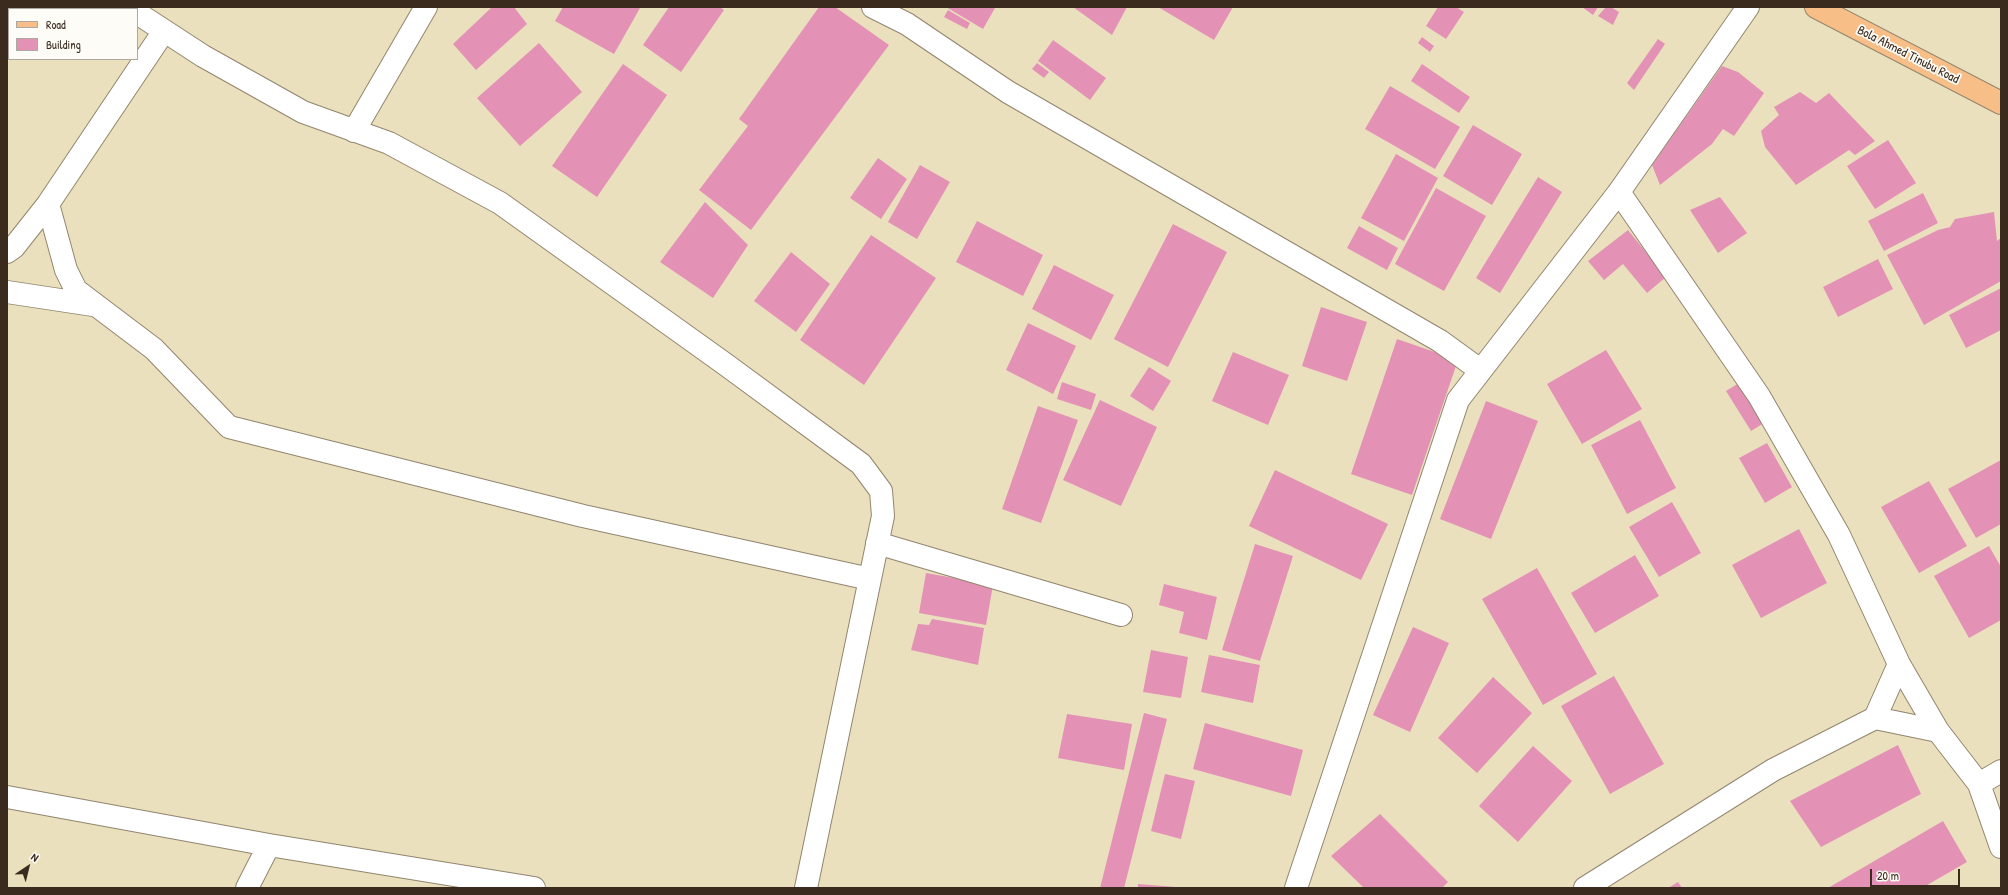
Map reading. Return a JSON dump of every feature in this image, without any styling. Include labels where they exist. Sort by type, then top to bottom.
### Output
[{"type":"main road","name":"Bola Ahmed Tinubu Road","points":[[1816,7],[2001,103]]},
{"type":"street","points":[[354,131],[426,7]]},
{"type":"street","points":[[873,7],[908,24],[1008,92],[1440,341],[1480,370]]},
{"type":"street","points":[[1296,888],[1458,400],[1619,192],[1748,7]]},
{"type":"street","points":[[138,14],[203,56],[303,112],[390,143],[500,203],[725,364],[861,464],[881,491],[883,516],[806,888]]},
{"type":"street","points":[[7,252],[14,247],[48,204],[164,31]]},
{"type":"street","points":[[1619,192],[1760,396],[1839,535],[1899,664],[1938,731],[1979,784],[2001,847]]},
{"type":"street","points":[[48,204],[66,270],[76,290],[154,349],[229,427],[583,516],[870,579]]},
{"type":"street","points":[[7,292],[94,305]]},
{"type":"street","points":[[877,543],[1121,615]]},
{"type":"street","points":[[1585,888],[1774,770],[1875,718],[1899,664]]},
{"type":"street","points":[[1875,718],[1938,731]]},
{"type":"street","points":[[1979,784],[2001,771]]},
{"type":"street","points":[[7,798],[269,845],[534,888]]},
{"type":"street","points":[[247,888],[269,845]]},
{"type":"building","points":[[492,7],[514,7],[527,24],[476,70],[453,44]]},
{"type":"building","points":[[563,7],[640,8],[614,54],[555,21]]},
{"type":"building","points":[[669,7],[720,7],[724,10],[681,72],[643,45]]},
{"type":"building","points":[[819,7],[835,7],[889,45],[751,230],[699,190],[748,126],[739,119]]},
{"type":"building","points":[[946,7],[993,7],[995,8],[983,29]]},
{"type":"building","points":[[1073,7],[1127,7],[1112,35]]},
{"type":"building","points":[[1158,7],[1233,7],[1214,40]]},
{"type":"building","points":[[1438,7],[1456,7],[1464,12],[1446,39],[1426,26]]},
{"type":"building","points":[[1582,7],[1598,7],[1593,15]]},
{"type":"building","points":[[1606,7],[1611,7],[1619,12],[1613,25],[1598,16]]},
{"type":"building","points":[[948,10],[970,23],[967,29],[944,17]]},
{"type":"building","points":[[1422,37],[1434,46],[1430,52],[1418,43]]},
{"type":"building","points":[[1658,39],[1665,44],[1634,90],[1627,83]]},
{"type":"building","points":[[1053,40],[1106,78],[1090,100],[1038,61]]},
{"type":"building","points":[[539,43],[582,92],[520,146],[477,98]]},
{"type":"building","points":[[1037,63],[1049,72],[1044,78],[1032,69]]},
{"type":"building","points":[[623,64],[667,95],[597,197],[552,166]]},
{"type":"building","points":[[1422,64],[1470,97],[1459,113],[1411,81]]},
{"type":"building","points":[[1722,66],[1738,72],[1764,93],[1734,136],[1723,129],[1712,144],[1660,185],[1652,165]]},
{"type":"building","points":[[1390,86],[1460,127],[1435,169],[1365,129]]},
{"type":"building","points":[[1800,92],[1816,103],[1829,93],[1875,141],[1855,155],[1849,150],[1796,185],[1765,147],[1761,131],[1779,115],[1774,107]]},
{"type":"building","points":[[1473,125],[1522,154],[1492,205],[1443,176]]},
{"type":"building","points":[[1888,140],[1916,183],[1875,209],[1847,166]]},
{"type":"building","points":[[1396,154],[1438,178],[1404,241],[1361,218]]},
{"type":"building","points":[[878,158],[907,179],[881,219],[850,198]]},
{"type":"building","points":[[920,165],[950,182],[917,239],[888,222]]},
{"type":"building","points":[[1538,177],[1562,192],[1500,293],[1476,278]]},
{"type":"building","points":[[1436,188],[1486,216],[1444,291],[1395,264]]},
{"type":"building","points":[[1923,193],[1938,223],[1884,251],[1868,221]]},
{"type":"building","points":[[1720,197],[1747,233],[1718,253],[1690,210]]},
{"type":"building","points":[[705,202],[748,245],[713,298],[660,262]]},
{"type":"building","points":[[1994,212],[1997,241],[2001,238],[2001,281],[1924,325],[1887,255],[1938,230],[1950,227],[1955,219]]},
{"type":"building","points":[[977,221],[1043,255],[1023,296],[956,262]]},
{"type":"building","points":[[1173,224],[1227,252],[1168,367],[1114,339]]},
{"type":"building","points":[[1359,226],[1398,248],[1387,270],[1347,248]]},
{"type":"building","points":[[1628,230],[1666,277],[1647,293],[1623,264],[1604,280],[1588,261]]},
{"type":"building","points":[[871,235],[936,278],[864,385],[800,340]]},
{"type":"building","points":[[791,252],[830,284],[796,332],[754,301]]},
{"type":"building","points":[[1878,259],[1893,289],[1838,317],[1823,287]]},
{"type":"building","points":[[1054,265],[1114,295],[1091,340],[1032,309]]},
{"type":"building","points":[[2001,288],[2001,330],[1966,348],[1949,315]]},
{"type":"building","points":[[1321,307],[1367,322],[1347,381],[1302,366]]},
{"type":"building","points":[[1028,323],[1076,346],[1053,394],[1006,370]]},
{"type":"building","points":[[1397,339],[1458,360],[1412,495],[1351,474]]},
{"type":"building","points":[[1606,350],[1642,409],[1582,444],[1547,384]]},
{"type":"building","points":[[1233,352],[1289,375],[1268,425],[1212,401]]},
{"type":"building","points":[[1149,367],[1171,381],[1153,411],[1130,396]]},
{"type":"building","points":[[1062,382],[1096,394],[1091,410],[1057,399]]},
{"type":"building","points":[[1739,383],[1764,423],[1751,431],[1726,391]]},
{"type":"building","points":[[1100,400],[1157,427],[1121,506],[1063,480]]},
{"type":"building","points":[[1486,401],[1538,421],[1491,539],[1440,519]]},
{"type":"building","points":[[1038,406],[1078,420],[1041,523],[1002,509]]},
{"type":"building","points":[[1640,420],[1676,488],[1627,514],[1591,445]]},
{"type":"building","points":[[1767,443],[1792,487],[1765,503],[1739,458]]},
{"type":"building","points":[[2001,460],[2001,524],[1976,538],[1948,489]]},
{"type":"building","points":[[1275,470],[1388,524],[1361,580],[1249,526]]},
{"type":"building","points":[[1929,481],[1967,546],[1919,573],[1881,507]]},
{"type":"building","points":[[1672,502],[1701,553],[1659,577],[1629,527]]},
{"type":"building","points":[[1799,529],[1827,583],[1761,618],[1732,565]]},
{"type":"building","points":[[1255,544],[1293,556],[1260,661],[1222,650]]},
{"type":"building","points":[[1989,546],[2001,567],[2001,620],[1969,638],[1934,576]]},
{"type":"building","points":[[1635,555],[1659,596],[1595,633],[1571,593]]},
{"type":"building","points":[[1537,568],[1597,674],[1543,705],[1482,599]]},
{"type":"building","points":[[926,573],[993,585],[986,625],[919,613]]},
{"type":"building","points":[[1164,584],[1217,597],[1207,640],[1179,633],[1184,612],[1159,605]]},
{"type":"building","points":[[932,619],[984,628],[978,665],[911,650],[918,624],[929,625]]},
{"type":"building","points":[[1413,627],[1449,643],[1410,732],[1373,715]]},
{"type":"building","points":[[1151,650],[1188,657],[1181,698],[1143,692]]},
{"type":"building","points":[[1209,655],[1260,665],[1253,703],[1201,692]]},
{"type":"building","points":[[1614,676],[1664,764],[1610,794],[1561,706]]},
{"type":"building","points":[[1493,677],[1532,713],[1477,773],[1438,738]]},
{"type":"building","points":[[1144,713],[1167,719],[1124,888],[1100,888]]},
{"type":"building","points":[[1067,714],[1132,724],[1124,770],[1058,758]]},
{"type":"building","points":[[1205,723],[1303,750],[1291,796],[1193,769]]},
{"type":"building","points":[[1898,745],[1921,794],[1821,847],[1790,801]]},
{"type":"building","points":[[1533,746],[1572,781],[1518,842],[1479,806]]},
{"type":"building","points":[[1165,774],[1195,781],[1181,839],[1151,831]]},
{"type":"building","points":[[1380,814],[1448,882],[1442,888],[1364,888],[1331,856]]},
{"type":"building","points":[[1943,821],[1967,862],[1922,888],[1828,888]]},
{"type":"building","points":[[1678,882],[1682,888],[1668,888]]},
{"type":"building","points":[[1138,884],[1176,887],[1138,888]]}]
